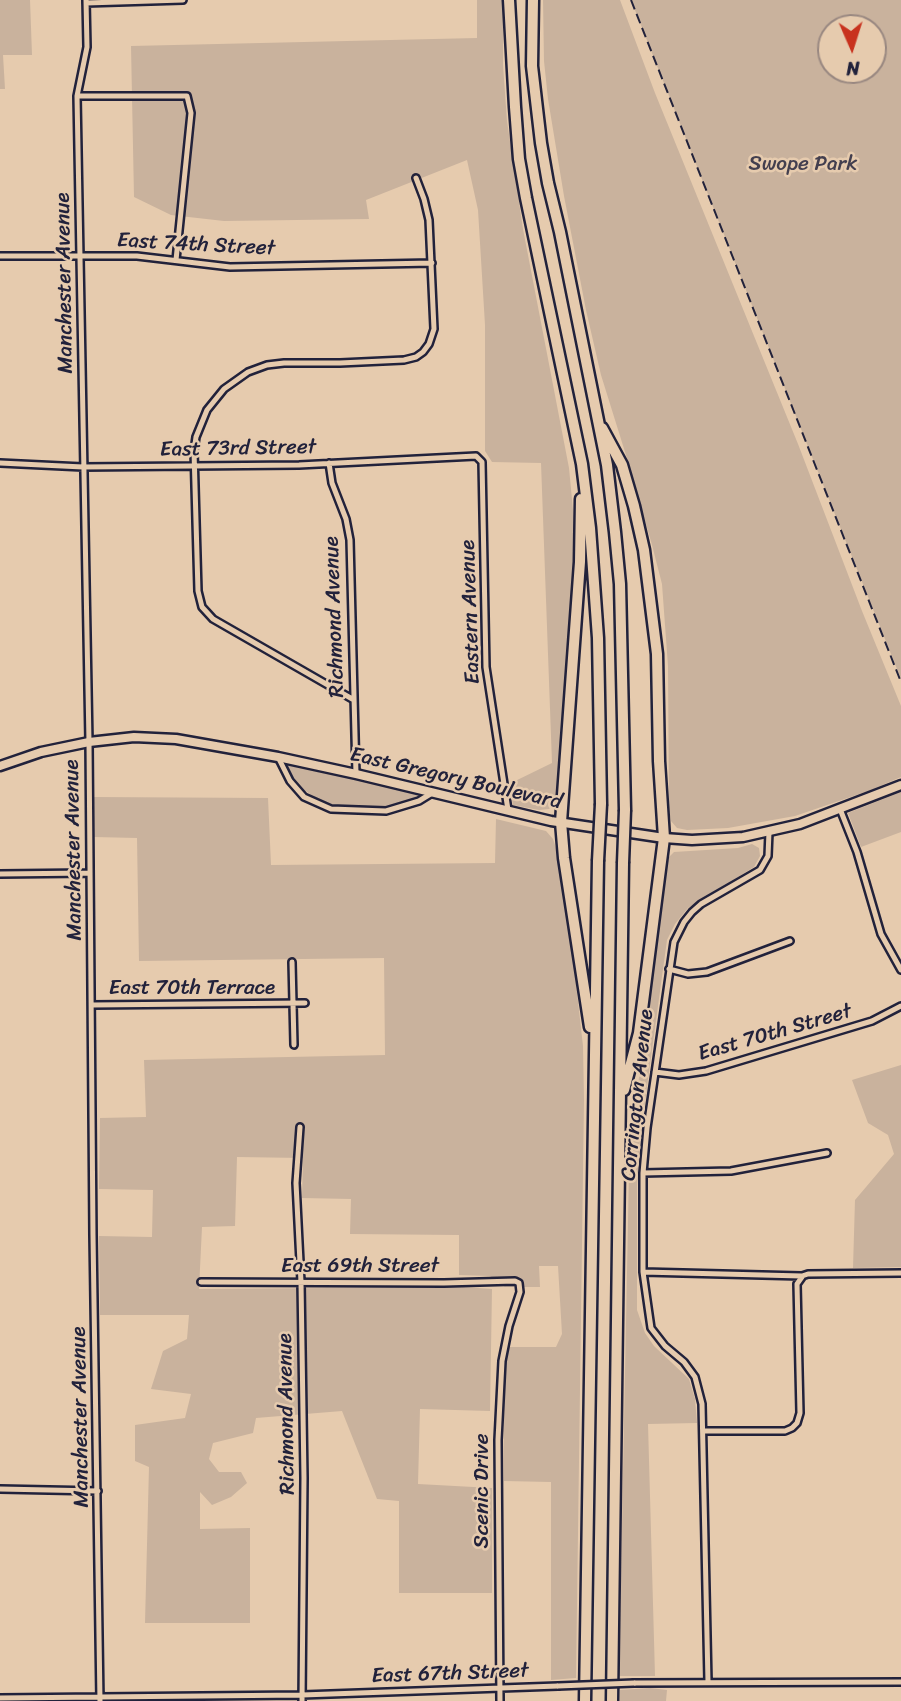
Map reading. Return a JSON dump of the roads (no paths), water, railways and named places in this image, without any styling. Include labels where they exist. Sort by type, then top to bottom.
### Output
[{"type":"highway","points":[[509,0],[519,159],[582,464],[596,601],[601,804],[594,1052],[585,1701]]},
{"type":"highway","points":[[533,0],[533,66],[541,143],[607,465],[620,584],[625,810],[612,1701]]},
{"type":"highway","points":[[597,419],[622,465],[644,550],[657,654],[664,838],[639,1033],[620,1104]]},
{"type":"highway","points":[[582,464],[580,562],[561,822],[594,1052]]},
{"type":"main road","name":"East Gregory Boulevard","points":[[0,766],[41,752],[89,742],[134,737],[176,739],[278,757],[561,822],[692,840],[743,837],[800,824],[901,785]]},
{"type":"street","points":[[86,2],[183,0]]},
{"type":"street","name":"Manchester Avenue","points":[[86,2],[87,47],[77,96],[89,742],[100,1699]]},
{"type":"street","points":[[77,96],[187,96],[191,113],[176,260]]},
{"type":"street","points":[[354,700],[213,619],[202,607],[198,591],[194,465],[196,437],[207,410],[224,389],[248,372],[267,365],[284,363],[404,360],[415,357],[429,345],[434,330],[429,220],[416,178]]},
{"type":"street","name":"East 74th Street","points":[[0,256],[137,256],[230,267],[432,263]]},
{"type":"street","name":"East 73rd Street","points":[[0,463],[83,467],[299,465],[475,457]]},
{"type":"street","name":"Eastern Avenue","points":[[475,457],[482,462],[485,667],[508,810]]},
{"type":"street","name":"Richmond Avenue","points":[[329,463],[332,483],[346,519],[350,540],[356,774]]},
{"type":"street","points":[[278,757],[290,781],[303,797],[331,809],[386,811],[419,801],[432,793]]},
{"type":"street","points":[[840,809],[857,852],[881,934],[901,970]]},
{"type":"street","name":"Corrington Avenue","points":[[708,1682],[702,1404],[695,1377],[651,1328],[643,1272],[643,1172],[674,942],[684,922],[701,904],[760,870],[768,856],[769,832]]},
{"type":"street","points":[[0,874],[90,873]]},
{"type":"street","points":[[669,969],[688,974],[707,972],[790,941]]},
{"type":"street","points":[[292,962],[294,1045]]},
{"type":"street","name":"East 70th Terrace","points":[[92,1005],[305,1003]]},
{"type":"street","name":"East 70th Street","points":[[655,1072],[679,1075],[706,1072],[872,1021],[901,1006]]},
{"type":"street","name":"Richmond Avenue","points":[[300,1128],[296,1183],[301,1282],[304,1478],[302,1698]]},
{"type":"street","points":[[643,1172],[731,1171],[827,1153]]},
{"type":"street","points":[[643,1272],[802,1276],[901,1272]]},
{"type":"street","points":[[703,1431],[785,1431],[797,1423],[800,1413],[797,1284],[802,1276]]},
{"type":"street","name":"East 69th Street","points":[[201,1282],[519,1283]]},
{"type":"street","name":"Scenic Drive","points":[[500,1701],[498,1440],[502,1361],[520,1292],[519,1283]]},
{"type":"street","points":[[0,1489],[98,1491]]},
{"type":"street","name":"East 67th Street","points":[[0,1698],[302,1698],[634,1683],[901,1682]]},
{"type":"railway","points":[[631,0],[901,682]]},
{"type":"park label","name":"Swope Park","points":[[803,165]]}]
